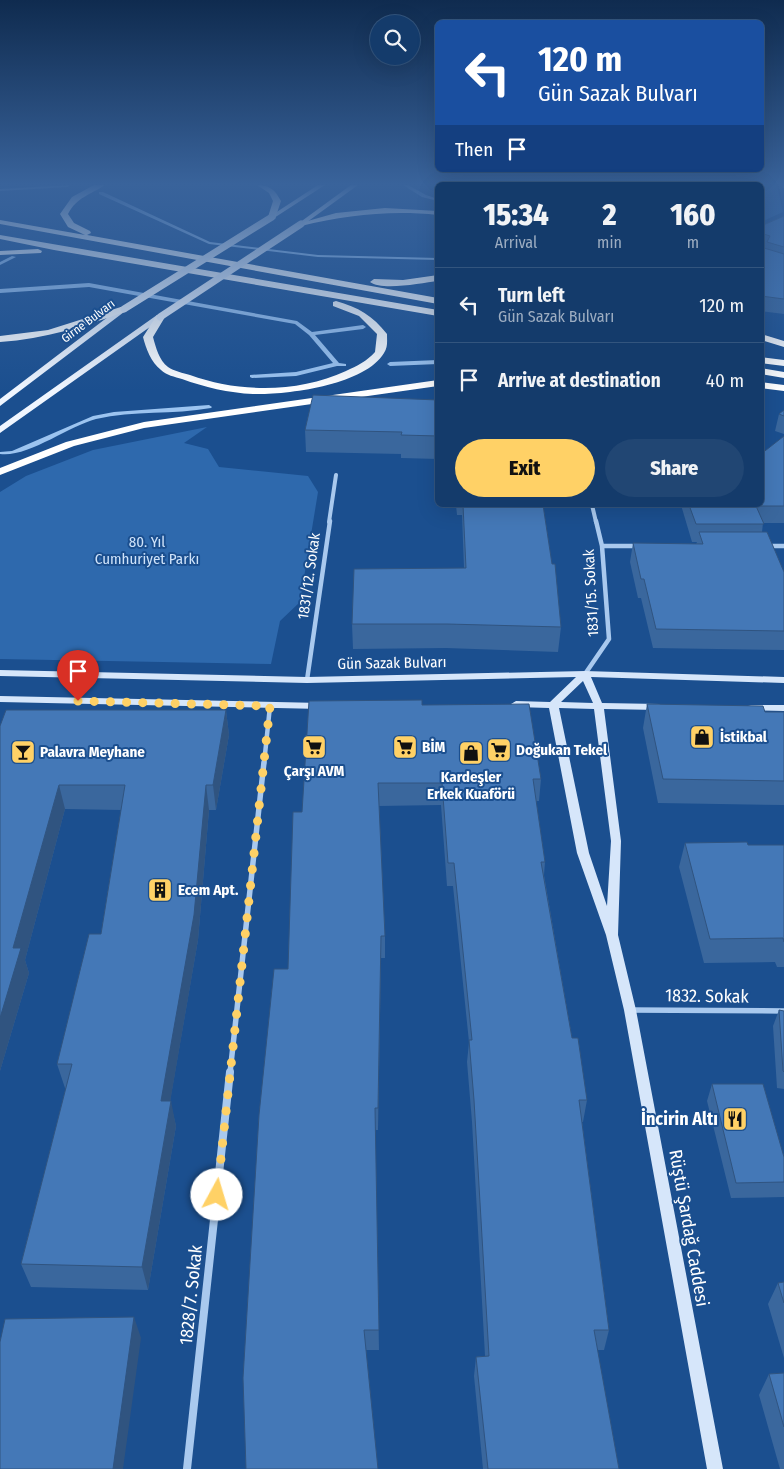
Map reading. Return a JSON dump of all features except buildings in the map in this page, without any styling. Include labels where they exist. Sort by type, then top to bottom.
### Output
[{"type":"highway","points":[[69,254],[104,257]]},
{"type":"highway","points":[[86,254],[435,312]]},
{"type":"highway","points":[[177,254],[435,300]]},
{"type":"highway","points":[[303,277],[329,277],[403,283],[435,278]]},
{"type":"highway","points":[[160,317],[148,337],[153,354],[166,369],[198,381],[238,390],[282,390],[326,383],[370,363],[381,350],[382,334],[370,318],[354,308],[322,300],[290,287]]},
{"type":"highway","points":[[0,339],[34,336],[79,326],[124,309]]},
{"type":"highway","points":[[764,338],[784,344]]},
{"type":"highway","points":[[764,361],[784,364]]},
{"type":"highway","points":[[764,372],[784,375]]},
{"type":"highway","points":[[0,472],[70,444],[144,425],[435,383]]},
{"type":"highway","points":[[764,385],[784,388]]},
{"type":"main road","name":"Girne Bulvarı","points":[[0,403],[124,309],[213,254]]},
{"type":"main road","points":[[0,430],[160,317],[256,254]]},
{"type":"main road","name":"Gün Sazak Bulvarı","points":[[0,673],[307,680],[585,674],[784,680]]},
{"type":"main road","points":[[554,704],[585,674]]},
{"type":"main road","name":"Rüştü Şardağ Caddesi","points":[[585,674],[599,706],[616,841],[612,935]]},
{"type":"main road","points":[[0,700],[328,706]]},
{"type":"main road","points":[[503,704],[667,707]]},
{"type":"main road","name":"Rüştü Şardağ Caddesi","points":[[554,704],[583,853],[612,935],[630,1010],[715,1469]]},
{"type":"main road","points":[[745,708],[784,708]]},
{"type":"street","name":"1831/12. Sokak","points":[[307,680],[336,475]]},
{"type":"street","name":"1831/15. Sokak","points":[[585,674],[608,639],[602,546],[592,507]]},
{"type":"street","points":[[602,546],[646,546]]},
{"type":"street","points":[[764,546],[784,546]]},
{"type":"street","name":"1828/7. Sokak","points":[[187,1469],[270,706]]},
{"type":"street","name":"1832. Sokak","points":[[630,1010],[784,1011]]},
{"type":"green space","name":"80. Yıl Cumhuriyet Parkı","points":[[207,427],[184,443],[208,449],[219,467],[308,476],[318,492],[300,602],[280,621],[271,664],[0,659],[0,492],[26,476],[93,450]]},
{"type":"waterway","points":[[297,254],[318,256],[435,259]]},
{"type":"waterway","points":[[0,264],[14,257]]},
{"type":"waterway","points":[[0,291],[89,285],[297,323],[311,334]]},
{"type":"waterway","points":[[311,334],[363,327]]},
{"type":"waterway","points":[[311,334],[337,364]]},
{"type":"waterway","points":[[390,364],[435,362]]},
{"type":"waterway","points":[[252,376],[296,374],[337,364]]},
{"type":"waterway","points":[[337,364],[344,365]]},
{"type":"waterway","points":[[2,453],[13,453],[93,418],[114,414],[209,407]]},
{"type":"place","name":"İstikbal","points":[[702,737]]},
{"type":"place","name":"Çarşı AVM","points":[[314,747]]},
{"type":"place","name":"BİM","points":[[405,747]]},
{"type":"place","name":"Doğukan Tekel","points":[[499,750]]},
{"type":"place","name":"Palavra Meyhane","points":[[23,752]]},
{"type":"place","name":"Kardeşler Erkek Kuaförü","points":[[471,753]]},
{"type":"place","name":"Ecem Apt.","points":[[160,890]]},
{"type":"place","name":"İncirin Altı","points":[[735,1119]]},
{"type":"route","points":[[78,701],[270,706],[217,1195]]}]
